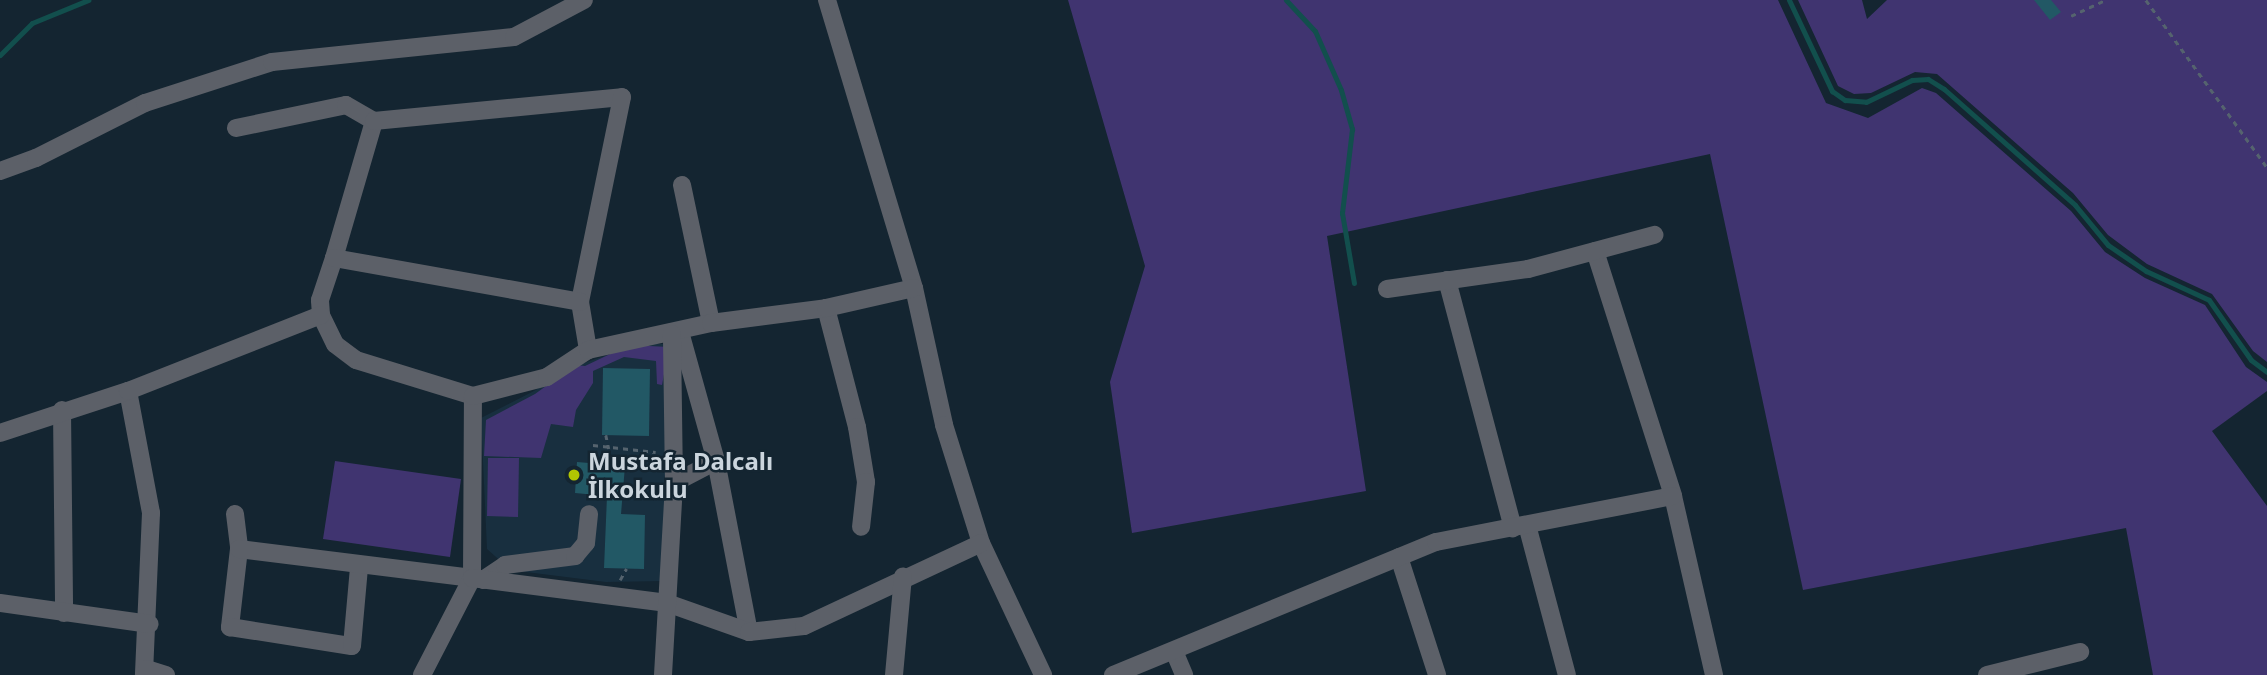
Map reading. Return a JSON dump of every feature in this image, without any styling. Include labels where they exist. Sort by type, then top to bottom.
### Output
[{"type":"street","points":[[0,171],[36,158],[145,103],[272,62],[514,37],[584,0]]},
{"type":"street","points":[[827,0],[914,288],[944,425],[981,543],[1043,675]]},
{"type":"street","points":[[236,128],[346,106],[374,121],[622,97],[580,302],[588,350]]},
{"type":"street","points":[[374,121],[320,300],[321,315],[335,344],[356,360],[473,396],[547,377],[588,350],[676,333],[710,323],[826,308],[914,288]]},
{"type":"street","points":[[682,185],[710,323]]},
{"type":"street","points":[[1387,289],[1528,269],[1654,235]]},
{"type":"street","points":[[1595,251],[1673,496],[1714,675]]},
{"type":"street","points":[[334,257],[580,302]]},
{"type":"street","points":[[1447,281],[1567,675]]},
{"type":"street","points":[[826,308],[857,427],[866,482],[860,527]]},
{"type":"street","points":[[0,433],[62,410],[128,391],[321,315]]},
{"type":"street","points":[[663,675],[674,483],[676,333]]},
{"type":"street","points":[[676,333],[716,461],[749,632]]},
{"type":"street","points":[[128,391],[151,513],[150,624],[146,672],[166,675]]},
{"type":"street","points":[[422,675],[478,579],[473,396]]},
{"type":"street","points":[[62,410],[64,613]]},
{"type":"street","points":[[674,483],[716,461]]},
{"type":"street","points":[[1113,675],[1436,542],[1673,496]]},
{"type":"street","points":[[235,514],[239,549],[230,627],[352,646],[359,567]]},
{"type":"street","points":[[478,579],[505,565],[575,556],[586,543],[589,514]]},
{"type":"street","points":[[239,549],[359,567],[667,603],[749,632],[804,626],[903,576],[981,543]]},
{"type":"street","points":[[1399,557],[1437,675]]},
{"type":"street","points":[[894,675],[903,576]]},
{"type":"street","points":[[0,603],[150,624]]},
{"type":"street","points":[[1174,651],[1184,675]]},
{"type":"street","points":[[1987,675],[2080,652]]},
{"type":"path","points":[[2071,16],[2105,0]]},
{"type":"path","points":[[2146,0],[2267,167]]},
{"type":"path","points":[[606,435],[609,449]]},
{"type":"path","points":[[593,445],[609,449],[674,452]]},
{"type":"shaded area","points":[[1068,0],[1778,0],[1826,103],[1868,118],[1922,88],[1936,93],[2071,211],[2105,252],[2145,278],[2205,305],[2246,367],[2267,382],[2267,391],[2212,431],[2267,506],[2267,675],[2153,675],[2126,528],[1803,590],[1710,154],[1327,236],[1366,491],[1132,533],[1110,382],[1145,266]]},
{"type":"shaded area","points":[[1798,0],[1862,0],[1867,19],[1887,0],[2267,0],[2267,362],[2253,351],[2212,294],[2147,264],[2108,235],[2073,193],[1937,74],[1915,72],[1871,93],[1854,94],[1838,86]]},
{"type":"shaded area","name":"Mustafa Dalcalı İlkokulu","points":[[639,344],[669,344],[663,581],[606,582],[518,571],[505,565],[487,549],[481,418],[534,391],[574,363],[584,363]]},
{"type":"shaded area","points":[[629,345],[669,347],[662,385],[657,384],[656,361],[624,357],[593,371],[593,383],[576,410],[573,427],[551,424],[541,458],[484,456],[486,420],[535,394],[575,365],[585,366]]},
{"type":"shaded area","points":[[488,458],[519,458],[518,517],[487,516]]},
{"type":"shaded area","points":[[335,461],[461,479],[450,557],[323,539]]},
{"type":"building","points":[[2034,0],[2051,0],[2061,12],[2050,20]]},
{"type":"building","points":[[603,368],[650,369],[649,436],[602,435]]},
{"type":"building","points":[[577,462],[625,466],[621,514],[645,515],[644,569],[604,568],[607,496],[575,493]]},
{"type":"waterway","points":[[0,55],[32,23],[88,0]]},
{"type":"waterway","points":[[1286,0],[1315,31],[1341,90],[1352,129],[1342,213],[1354,283]]},
{"type":"waterway","points":[[1789,0],[1832,91],[1845,100],[1866,102],[1912,80],[1928,79],[1944,89],[2075,205],[2108,245],[2146,271],[2209,300],[2251,360],[2267,372]]},
{"type":"place","name":"Mustafa Dalcalı İlkokulu","points":[[574,475]]}]
